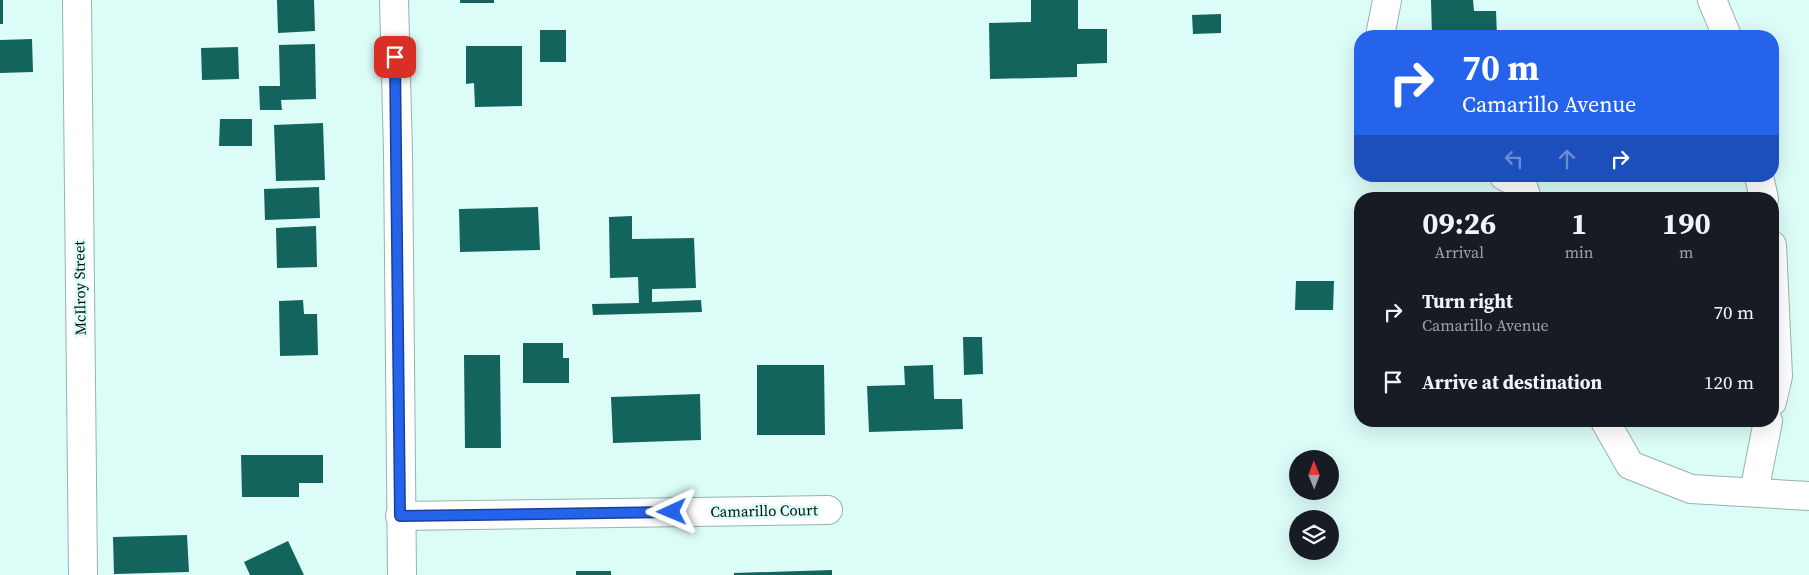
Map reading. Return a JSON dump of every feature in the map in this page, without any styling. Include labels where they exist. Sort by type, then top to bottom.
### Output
[{"type":"street","name":"McIlroy Street","points":[[76,0],[83,575]]},
{"type":"street","points":[[394,0],[398,152],[402,575]]},
{"type":"street","points":[[1381,30],[1387,0]]},
{"type":"street","points":[[1712,0],[1724,30]]},
{"type":"street","points":[[1515,182],[1523,186],[1525,192]]},
{"type":"street","points":[[1608,427],[1630,465],[1691,489],[1809,496]]},
{"type":"street","points":[[1754,492],[1767,427]]},
{"type":"street","name":"Camarillo Court","points":[[400,516],[828,510]]},
{"type":"building","points":[[0,0],[3,0],[3,24],[0,24]]},
{"type":"building","points":[[277,0],[314,0],[315,31],[278,33]]},
{"type":"building","points":[[460,0],[494,0],[494,3],[460,3]]},
{"type":"building","points":[[1031,0],[1078,0],[1078,29],[1107,29],[1107,63],[1077,64],[1077,77],[990,79],[989,23],[1031,22]]},
{"type":"building","points":[[1431,0],[1473,0],[1474,11],[1496,11],[1497,30],[1432,30]]},
{"type":"building","points":[[1221,14],[1221,33],[1193,34],[1192,15]]},
{"type":"building","points":[[540,30],[566,30],[566,62],[540,62]]},
{"type":"building","points":[[32,39],[33,72],[0,73],[0,40]]},
{"type":"building","points":[[315,44],[316,99],[281,100],[282,110],[260,110],[259,86],[280,86],[279,45]]},
{"type":"building","points":[[466,46],[522,46],[522,106],[475,107],[474,83],[466,84]]},
{"type":"building","points":[[238,47],[239,79],[202,80],[201,48]]},
{"type":"building","points":[[220,119],[252,119],[252,146],[219,146]]},
{"type":"building","points":[[323,123],[325,180],[276,181],[274,125]]},
{"type":"building","points":[[319,187],[320,218],[265,220],[264,189]]},
{"type":"building","points":[[538,207],[540,250],[460,252],[459,209]]},
{"type":"building","points":[[632,216],[632,239],[694,238],[696,288],[652,289],[652,302],[701,300],[702,312],[593,315],[592,304],[639,303],[638,277],[610,278],[609,217]]},
{"type":"building","points":[[316,226],[317,267],[277,268],[276,228]]},
{"type":"building","points":[[1296,281],[1334,281],[1333,310],[1295,310]]},
{"type":"building","points":[[303,300],[304,314],[317,314],[318,355],[280,356],[279,301]]},
{"type":"building","points":[[963,337],[982,337],[983,374],[964,375]]},
{"type":"building","points":[[523,343],[563,343],[563,358],[569,358],[569,383],[523,383]]},
{"type":"building","points":[[464,355],[500,355],[501,448],[465,448]]},
{"type":"building","points":[[757,365],[824,365],[825,435],[757,435]]},
{"type":"building","points":[[933,365],[934,399],[962,399],[963,429],[869,432],[867,386],[905,385],[904,366]]},
{"type":"building","points":[[700,394],[701,440],[613,443],[611,397]]},
{"type":"building","points":[[241,455],[323,455],[323,483],[299,483],[299,497],[242,497]]},
{"type":"building","points":[[187,535],[189,572],[114,574],[113,537]]},
{"type":"building","points":[[288,541],[304,575],[250,575],[244,562]]},
{"type":"building","points":[[832,570],[832,575],[734,575],[734,573]]},
{"type":"building","points":[[576,571],[611,571],[611,575],[576,575]]},
{"type":"route","points":[[395,57],[398,152],[400,516],[672,512]]}]
